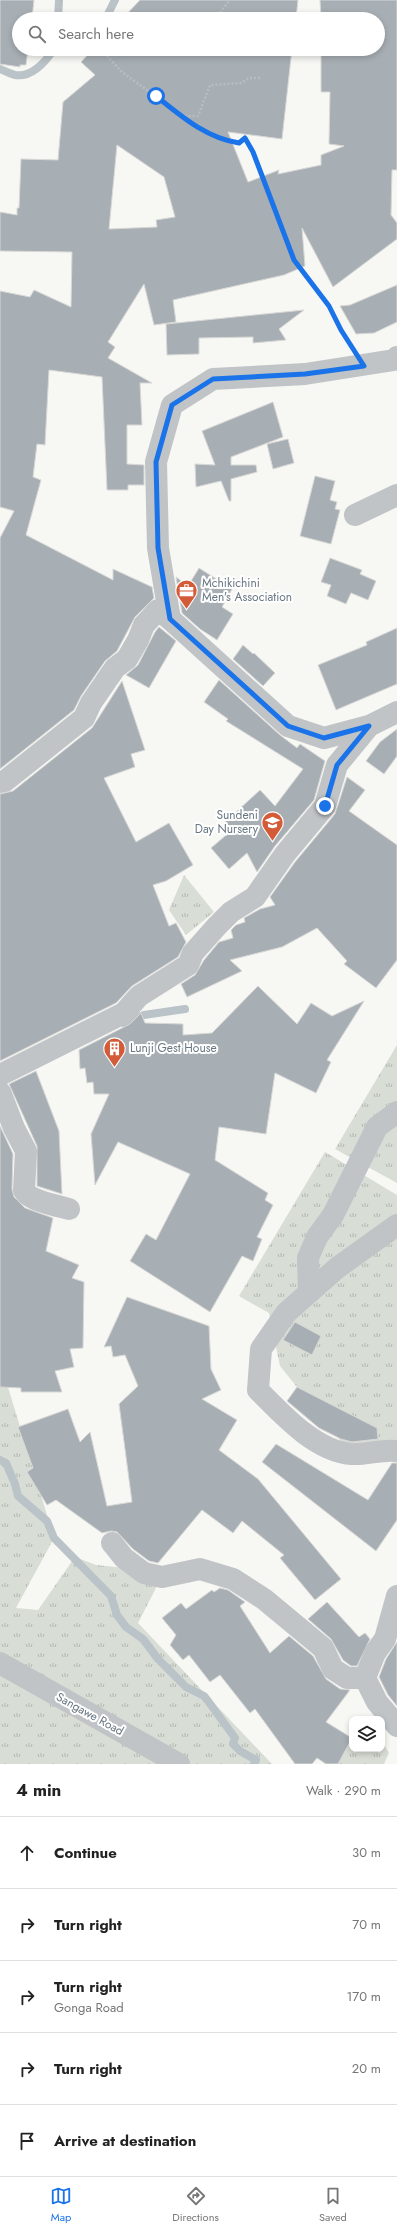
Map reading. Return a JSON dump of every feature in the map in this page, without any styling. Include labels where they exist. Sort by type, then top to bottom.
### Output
[{"type":"street","points":[[170,619],[158,548],[156,462],[172,405],[213,379],[305,374],[396,361]]},
{"type":"street","points":[[355,515],[397,495]]},
{"type":"street","points":[[0,782],[5,781],[84,718],[91,703],[115,668],[127,659],[138,640],[144,625],[158,610],[170,619],[288,726],[324,738],[369,726],[397,712]]},
{"type":"street","points":[[0,1075],[26,1061],[53,1050],[124,1013],[139,996],[188,965],[193,954],[217,926],[232,912],[255,897],[285,854],[325,806],[337,765],[369,726]]},
{"type":"street","points":[[0,1092],[14,1128],[26,1151],[25,1194],[31,1199],[69,1209]]},
{"type":"street","points":[[309,1293],[308,1258],[316,1237],[333,1215],[377,1127],[397,1112]]},
{"type":"street","points":[[397,1225],[337,1268],[286,1313],[261,1349],[258,1390],[302,1431],[332,1449],[351,1454],[385,1450],[397,1451]]},
{"type":"street","points":[[112,1543],[124,1558],[144,1573],[162,1577],[200,1569],[233,1579],[264,1599],[323,1648],[333,1669],[347,1678],[365,1678]]},
{"type":"street","points":[[397,1596],[385,1639],[375,1653],[365,1678],[377,1702],[397,1726]]},
{"type":"street","name":"Sangawe Road","points":[[0,1663],[179,1764]]},
{"type":"path","points":[[61,0],[61,12]]},
{"type":"path","points":[[221,12],[230,0]]},
{"type":"path","points":[[107,56],[122,72],[200,130],[224,141],[239,143],[245,138],[253,152],[294,260],[329,306],[341,330],[364,366]]},
{"type":"path","points":[[183,116],[198,116],[210,84],[241,83],[249,78],[260,78]]},
{"type":"green space","points":[[184,875],[214,912],[186,935],[169,910]]},
{"type":"green space","points":[[397,1045],[397,1183],[335,1149]]},
{"type":"green space","points":[[325,1152],[397,1195],[397,1447],[351,1454],[280,1366],[269,1313],[239,1296]]},
{"type":"green space","points":[[0,1361],[54,1538],[16,1608],[38,1610],[75,1557],[96,1565],[125,1568],[157,1586],[138,1623],[272,1764],[0,1764]]},
{"type":"green space","points":[[349,1739],[349,1752],[385,1752],[385,1746],[389,1753],[384,1764],[329,1764]]},
{"type":"building","points":[[0,0],[34,0],[33,12],[12,12],[12,56],[27,56],[26,65],[20,65],[20,67],[0,64]]},
{"type":"building","points":[[140,0],[298,0],[297,12],[129,12]]},
{"type":"building","points":[[320,0],[397,0],[397,170],[392,170],[391,215],[397,223],[397,239],[333,287],[302,228],[305,266],[284,275],[173,300],[176,322],[154,325],[144,284],[108,342],[115,347],[108,358],[152,383],[140,383],[142,425],[127,425],[127,464],[144,465],[144,485],[128,485],[128,490],[107,490],[102,377],[49,370],[45,445],[37,444],[33,477],[41,480],[26,535],[113,580],[113,569],[152,587],[154,598],[135,617],[117,651],[105,661],[81,696],[74,710],[0,769],[0,538],[14,511],[0,507],[0,291],[30,297],[34,290],[71,307],[72,252],[0,251],[0,212],[17,215],[17,208],[19,208],[21,159],[58,160],[63,102],[95,75],[81,62],[87,56],[291,56],[282,139],[228,132],[248,182],[279,170],[278,174],[321,165],[321,155],[344,146],[329,144],[330,92],[321,92],[321,56],[385,56],[385,12],[321,12]],"holes":[[[117,145],[164,177],[175,217],[156,220],[157,227],[109,229]]]},
{"type":"building","points":[[397,285],[397,322],[374,333],[356,334],[340,306],[350,305]]},
{"type":"building","points":[[304,310],[279,329],[286,340],[253,343],[253,337],[199,338],[199,354],[167,355],[166,324]]},
{"type":"building","points":[[273,402],[283,437],[231,457],[231,465],[256,465],[257,472],[231,479],[231,501],[229,501],[221,481],[196,487],[195,464],[215,465],[202,431]]},
{"type":"building","points":[[288,439],[294,463],[273,469],[267,444]]},
{"type":"building","points":[[315,476],[335,481],[330,500],[337,502],[335,509],[340,510],[331,544],[300,536]]},
{"type":"building","points":[[330,558],[362,570],[360,574],[376,581],[368,600],[351,593],[346,604],[327,596],[331,585],[321,582]]},
{"type":"building","points":[[199,568],[232,589],[222,607],[233,614],[217,640],[200,629],[182,613],[176,577],[188,586]]},
{"type":"building","points":[[159,627],[176,641],[149,688],[126,675],[138,665]]},
{"type":"building","points":[[397,628],[397,684],[336,710],[318,665],[367,645],[366,642]]},
{"type":"building","points":[[243,645],[253,654],[254,653],[275,673],[263,686],[233,659]]},
{"type":"building","points":[[219,680],[280,735],[297,748],[300,744],[325,761],[314,800],[275,846],[257,872],[247,853],[229,869],[211,848],[232,830],[225,822],[260,790],[275,806],[303,769],[226,721],[228,719],[204,702]]},
{"type":"building","points":[[122,681],[145,750],[131,754],[135,767],[104,778],[136,842],[169,823],[193,865],[166,881],[153,885],[169,926],[176,923],[186,942],[178,957],[132,986],[116,1003],[0,1061],[0,794],[13,791],[92,728]]},
{"type":"building","points":[[397,729],[397,756],[384,774],[366,761],[380,742]]},
{"type":"building","points":[[347,777],[365,790],[349,811],[397,845],[397,960],[376,988],[344,964],[347,961],[317,928],[282,947],[230,960],[242,971],[187,997],[181,984],[195,975],[204,960],[219,942],[233,938],[231,930],[236,925],[245,922],[244,918],[260,909],[275,905],[270,897],[295,862],[335,814]]},
{"type":"building","points":[[258,986],[297,1024],[311,1003],[332,1016],[364,1001],[327,1060],[331,1062],[316,1093],[275,1073],[266,1134],[219,1127],[215,1160],[268,1193],[265,1200],[273,1205],[257,1237],[262,1239],[253,1261],[242,1256],[210,1312],[130,1261],[146,1234],[156,1240],[190,1174],[118,1142],[95,1185],[91,1134],[109,1094],[94,1094],[93,1082],[87,1083],[85,1068],[80,1069],[79,1050],[130,1024],[141,1013],[145,1023],[183,1024],[183,1035],[212,1033]]},
{"type":"building","points":[[36,1071],[59,1131],[62,1194],[37,1186],[37,1146],[9,1084]]},
{"type":"building","points":[[0,1126],[13,1154],[12,1189],[14,1197],[25,1208],[53,1218],[46,1251],[79,1265],[72,1278],[84,1282],[83,1348],[70,1349],[74,1367],[55,1371],[62,1392],[21,1392],[21,1388],[0,1387]]},
{"type":"building","points":[[127,1297],[209,1326],[211,1369],[221,1390],[202,1399],[237,1420],[219,1450],[258,1479],[341,1579],[315,1600],[280,1558],[284,1555],[242,1521],[233,1533],[202,1510],[158,1563],[149,1561],[133,1549],[117,1532],[111,1531],[102,1533],[56,1500],[47,1505],[27,1472],[33,1468],[18,1427],[68,1409],[80,1442],[90,1432],[107,1506],[132,1502],[119,1404],[138,1386],[125,1355],[113,1357],[111,1346],[104,1347]]},
{"type":"building","points":[[295,1322],[321,1336],[312,1355],[283,1340]]},
{"type":"building","points":[[297,1387],[377,1428],[378,1439],[352,1442],[341,1439],[319,1428],[287,1401]]},
{"type":"building","points":[[276,1444],[368,1500],[392,1463],[397,1463],[397,1520],[376,1551],[262,1462]]},
{"type":"building","points":[[220,1588],[228,1590],[245,1602],[240,1606],[270,1653],[289,1636],[313,1656],[326,1679],[340,1689],[350,1690],[326,1722],[349,1736],[349,1744],[338,1764],[326,1764],[317,1758],[312,1764],[295,1764],[255,1709],[250,1713],[220,1675],[210,1682],[189,1655],[183,1660],[170,1645],[176,1635],[162,1618],[181,1603],[186,1609],[212,1590],[214,1592]]},
{"type":"building","points":[[327,1602],[359,1637],[365,1633],[370,1639],[357,1666],[351,1666],[343,1660],[331,1639],[308,1619]]},
{"type":"building","points":[[397,1642],[397,1706],[388,1695],[379,1677],[386,1659]]},
{"type":"waterway","points":[[58,12],[59,0]]},
{"type":"waterway","points":[[109,12],[115,0]]},
{"type":"waterway","points":[[0,69],[15,75],[27,74],[38,68],[49,56]]},
{"type":"waterway","points":[[124,1023],[144,1015],[185,1009]]},
{"type":"waterway","points":[[0,1460],[6,1463],[15,1484],[18,1496],[47,1521],[54,1538],[111,1596],[117,1615],[126,1627],[143,1639],[158,1659],[186,1687],[204,1696],[235,1738],[233,1744],[240,1751],[256,1760],[254,1764]]},
{"type":"place","name":"Mchikichini Men's Association","points":[[186,610]]},
{"type":"place","name":"Sundeni Day Nursery","points":[[273,842]]},
{"type":"place","name":"Lunji Gest House","points":[[114,1068]]},
{"type":"route","points":[[156,96],[200,130],[224,141],[239,143],[245,138],[253,152],[294,260],[329,306],[341,330],[364,366],[305,374],[213,379],[172,405],[156,462],[158,548],[170,619],[288,726],[324,738],[369,726],[337,765],[331,792],[325,806]]}]
